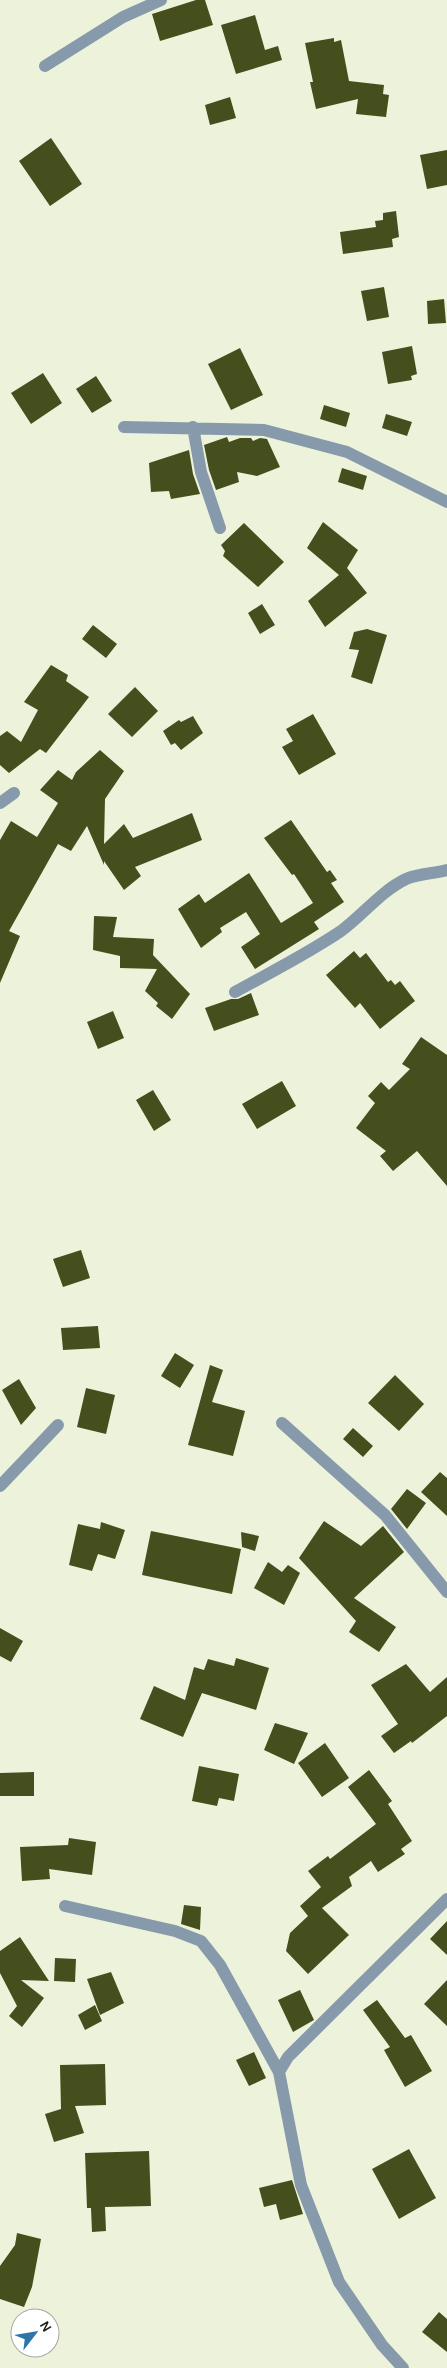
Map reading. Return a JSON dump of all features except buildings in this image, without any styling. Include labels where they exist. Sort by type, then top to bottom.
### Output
[{"type":"street","points":[[46,66],[123,17],[161,0]]},
{"type":"street","points":[[124,427],[264,430],[346,452],[447,502]]},
{"type":"street","points":[[193,427],[200,472],[220,528]]},
{"type":"street","points":[[0,803],[14,793]]},
{"type":"street","points":[[235,992],[302,956],[343,929],[376,900],[406,879],[424,873],[447,870]]},
{"type":"street","points":[[282,1423],[385,1515],[447,1592]]},
{"type":"street","points":[[0,1486],[58,1425]]},
{"type":"street","points":[[279,2072],[288,2056],[447,1899]]},
{"type":"street","points":[[64,1906],[175,1930],[201,1942],[220,1965],[279,2072],[301,2185],[339,2282],[382,2345],[403,2368]]}]
